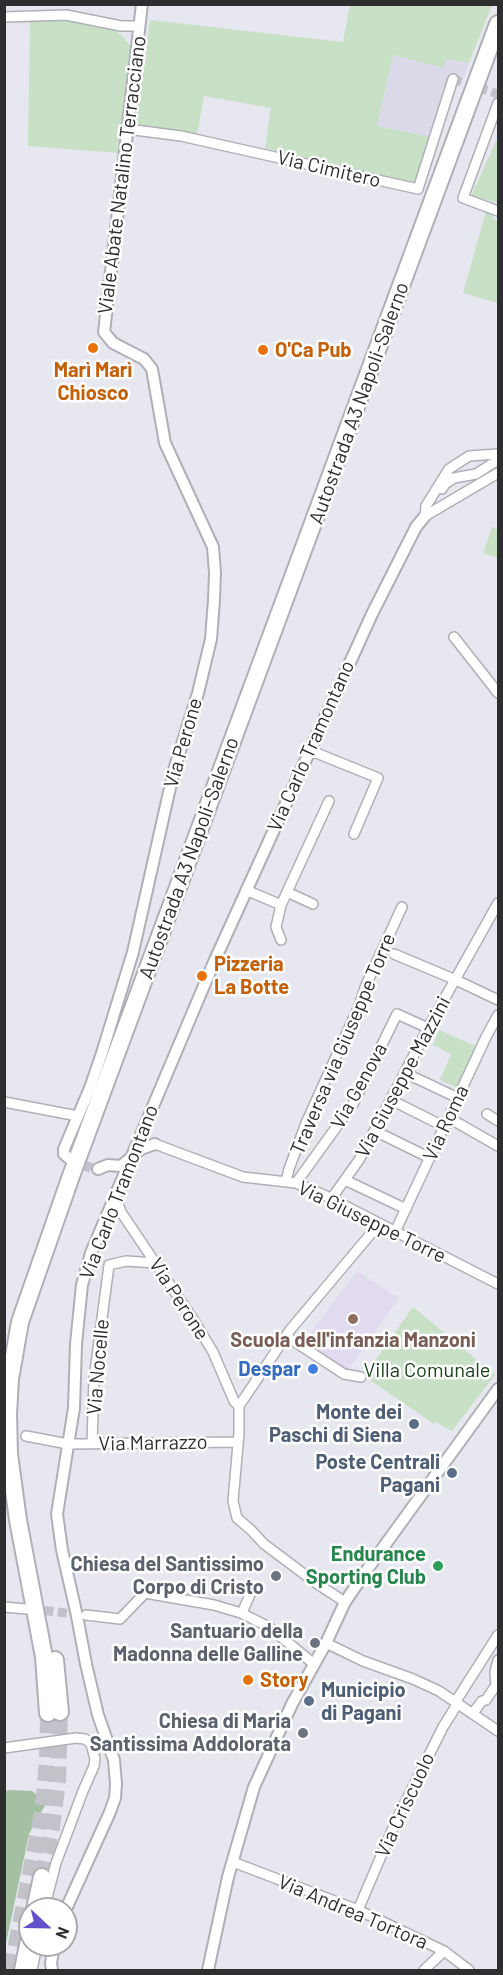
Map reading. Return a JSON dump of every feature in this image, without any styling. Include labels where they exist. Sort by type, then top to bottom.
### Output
[{"type":"highway","name":"Autostrada A3 Napoli-Salerno","points":[[498,24],[49,1236],[20,1322],[10,1379],[9,1454],[18,1520],[54,1713],[55,1656],[27,1516],[20,1457],[18,1416],[29,1328],[43,1282],[80,1181],[498,52]]},
{"type":"highway","points":[[38,1897],[42,1877]]},
{"type":"street","name":"Viale Abate Natalino Terracciano","points":[[113,343],[104,333],[104,319],[142,4]]},
{"type":"street","points":[[4,17],[66,15],[121,26],[139,26]]},
{"type":"street","name":"Via Cimitero","points":[[127,129],[181,136],[418,189],[453,80]]},
{"type":"street","points":[[498,103],[463,198],[498,211]]},
{"type":"street","points":[[487,133],[498,136]]},
{"type":"street","name":"Via Perone","points":[[71,1160],[64,1154],[64,1149],[102,1053],[133,952],[174,770],[198,693],[211,639],[214,600],[213,547],[165,443],[152,369],[144,359],[113,343]]},
{"type":"street","points":[[468,490],[459,486],[468,474],[459,467],[462,459],[498,454]]},
{"type":"street","points":[[473,456],[480,459],[482,469]]},
{"type":"street","name":"Via Carlo Tramontano","points":[[424,516],[426,506],[449,469],[462,459]]},
{"type":"street","name":"Via Carlo Tramontano","points":[[71,1897],[115,1798],[116,1784],[114,1760],[98,1715],[62,1550],[57,1514],[74,1408],[75,1344],[82,1285],[91,1253],[246,890],[394,567],[416,527],[445,484],[454,478],[476,474],[498,460]]},
{"type":"street","points":[[424,516],[498,473]]},
{"type":"street","points":[[454,637],[498,693]]},
{"type":"street","points":[[309,750],[378,778],[354,834]]},
{"type":"street","points":[[281,940],[276,927],[281,905],[329,801]]},
{"type":"street","points":[[246,890],[281,905]]},
{"type":"street","points":[[287,892],[313,904]]},
{"type":"street","points":[[498,903],[456,980],[498,1000]]},
{"type":"street","name":"Traversa via Giuseppe Torre","points":[[291,1182],[289,1169],[306,1123],[402,907]]},
{"type":"street","name":"Via Giuseppe Mazzini","points":[[331,1199],[359,1160],[428,1028],[456,980],[394,954]]},
{"type":"street","name":"Via Genova","points":[[291,1182],[353,1104],[398,1014],[428,1028]]},
{"type":"street","name":"Via Roma","points":[[395,1232],[498,1015]]},
{"type":"street","points":[[405,1073],[459,1098]]},
{"type":"street","points":[[391,1100],[447,1122],[498,1146]]},
{"type":"street","points":[[4,1102],[78,1116]]},
{"type":"street","points":[[487,1114],[498,1121]]},
{"type":"street","points":[[122,1177],[100,1169],[108,1166],[121,1166],[141,1149],[155,1144],[147,1133],[147,1120]]},
{"type":"street","points":[[375,1131],[430,1158]]},
{"type":"street","name":"Via Giuseppe Torre","points":[[140,1137],[243,1177],[291,1182],[331,1199],[498,1284]]},
{"type":"street","points":[[345,1180],[406,1209]]},
{"type":"street","name":"Via Perone","points":[[115,1195],[121,1212],[208,1344],[234,1401],[239,1406]]},
{"type":"street","points":[[345,1602],[315,1583],[264,1544],[237,1518],[233,1501],[239,1406],[291,1331],[380,1224]]},
{"type":"street","name":"Via Nocelle","points":[[92,1444],[94,1379],[109,1266],[126,1261],[155,1263]]},
{"type":"street","points":[[291,1331],[344,1374],[362,1377]]},
{"type":"street","points":[[208,1971],[233,1862],[254,1787],[292,1704],[326,1643],[345,1602],[498,1389]]},
{"type":"street","name":"Via Marrazzo","points":[[26,1436],[68,1444],[238,1442]]},
{"type":"street","points":[[242,1613],[251,1592]]},
{"type":"street","points":[[86,1615],[120,1619],[145,1593],[214,1605],[242,1613],[269,1627],[315,1664]]},
{"type":"street","points":[[4,1607],[26,1609]]},
{"type":"street","name":"Via Criscuolo","points":[[358,1910],[396,1821],[428,1756],[457,1702],[498,1635]]},
{"type":"street","points":[[326,1643],[363,1661],[413,1678],[457,1702],[498,1731]]},
{"type":"street","points":[[473,1713],[496,1685],[495,1672],[498,1660]]},
{"type":"street","points":[[4,1748],[76,1738],[85,1739],[91,1744],[95,1759],[94,1766],[56,1863],[47,1897]]},
{"type":"street","name":"Via Andrea Tortora","points":[[233,1862],[358,1910],[444,1951],[469,1971]]},
{"type":"street","points":[[424,1971],[444,1951]]},
{"type":"shaded area","points":[[393,55],[443,67],[446,59],[469,63],[465,76],[451,76],[431,137],[377,126]]},
{"type":"shaded area","name":"Scuola dell'infanzia Manzoni","points":[[357,1271],[399,1298],[347,1371],[306,1339]]},
{"type":"green space","points":[[350,5],[492,5],[469,63],[446,59],[444,68],[393,55],[377,126],[431,137],[414,184],[265,148],[271,108],[204,96],[197,135],[135,124],[150,20],[343,42]]},
{"type":"green space","points":[[66,18],[114,29],[133,49],[120,153],[28,146],[30,20]]},
{"type":"green space","points":[[496,141],[498,142],[498,203],[471,196]]},
{"type":"green space","points":[[486,211],[491,213],[498,222],[498,303],[463,293]]},
{"type":"green space","points":[[492,527],[498,530],[498,558],[483,553]]},
{"type":"green space","points":[[439,1030],[476,1046],[458,1088],[440,1080],[451,1054],[433,1045]]},
{"type":"green space","name":"Villa Comunale","points":[[413,1307],[495,1375],[452,1431],[436,1422],[434,1424],[364,1376]]},
{"type":"green space","points":[[9,1790],[32,1791],[47,1802],[29,1834],[5,1948],[4,1792]]},
{"type":"tunnel","points":[[453,79],[498,94]]},
{"type":"tunnel","points":[[71,1160],[91,1168]]},
{"type":"tunnel","points":[[31,1609],[83,1615]]},
{"type":"tunnel","points":[[42,1877],[58,1782],[60,1712]]},
{"type":"tunnel","points":[[11,1970],[43,1807],[48,1713]]},
{"type":"place","name":"Marì Marì Chiosco","points":[[93,348]]},
{"type":"place","name":"O'Ca Pub","points":[[263,350]]},
{"type":"place","name":"Pizzeria La Botte","points":[[202,976]]},
{"type":"place","name":"Scuola dell'infanzia Manzoni","points":[[353,1319]]},
{"type":"place","name":"Despar","points":[[313,1369]]},
{"type":"place","name":"Monte dei Paschi di Siena","points":[[414,1424]]},
{"type":"place","name":"Poste Centrali Pagani","points":[[452,1473]]},
{"type":"place","name":"Endurance Sporting Club","points":[[438,1566]]},
{"type":"place","name":"Chiesa del Santissimo Corpo di Cristo","points":[[276,1576]]},
{"type":"place","name":"Santuario della Madonna delle Galline","points":[[315,1643]]},
{"type":"place","name":"Story","points":[[248,1680]]},
{"type":"place","name":"Municipio di Pagani","points":[[309,1701]]},
{"type":"place","name":"Chiesa di Maria Santissima Addolorata","points":[[303,1733]]}]
